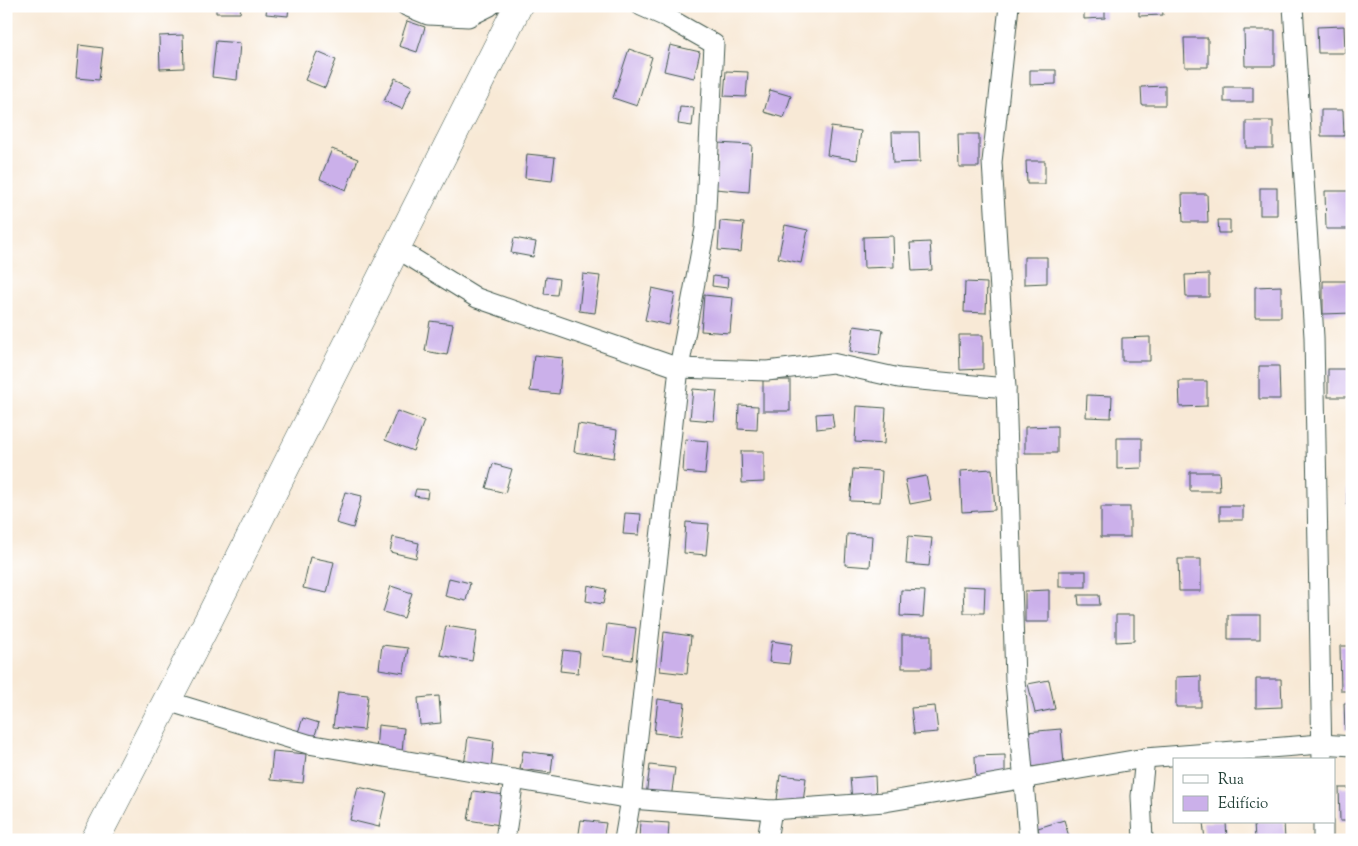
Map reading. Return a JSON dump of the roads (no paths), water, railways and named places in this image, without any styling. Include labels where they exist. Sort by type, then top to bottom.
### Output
[{"type":"main road","points":[[96,840],[518,6]]},
{"type":"street","points":[[406,6],[428,15],[468,17],[490,6]]},
{"type":"street","points":[[624,840],[631,799],[679,368],[705,229],[714,44],[668,18],[640,6]]},
{"type":"street","points":[[1009,6],[992,162],[1006,388],[1015,680],[1029,840]]},
{"type":"street","points":[[1293,6],[1314,336],[1321,752]]},
{"type":"street","points":[[396,248],[477,298],[679,368],[767,371],[832,363],[899,378],[1006,388]]},
{"type":"street","points":[[167,701],[308,744],[631,799],[772,810],[885,802],[1024,780],[1145,758],[1321,752],[1352,746]]},
{"type":"street","points":[[1142,840],[1141,796],[1145,758]]},
{"type":"street","points":[[505,840],[514,779]]},
{"type":"street","points":[[767,840],[772,810]]},
{"type":"street","points":[[1323,824],[1323,840]]}]
